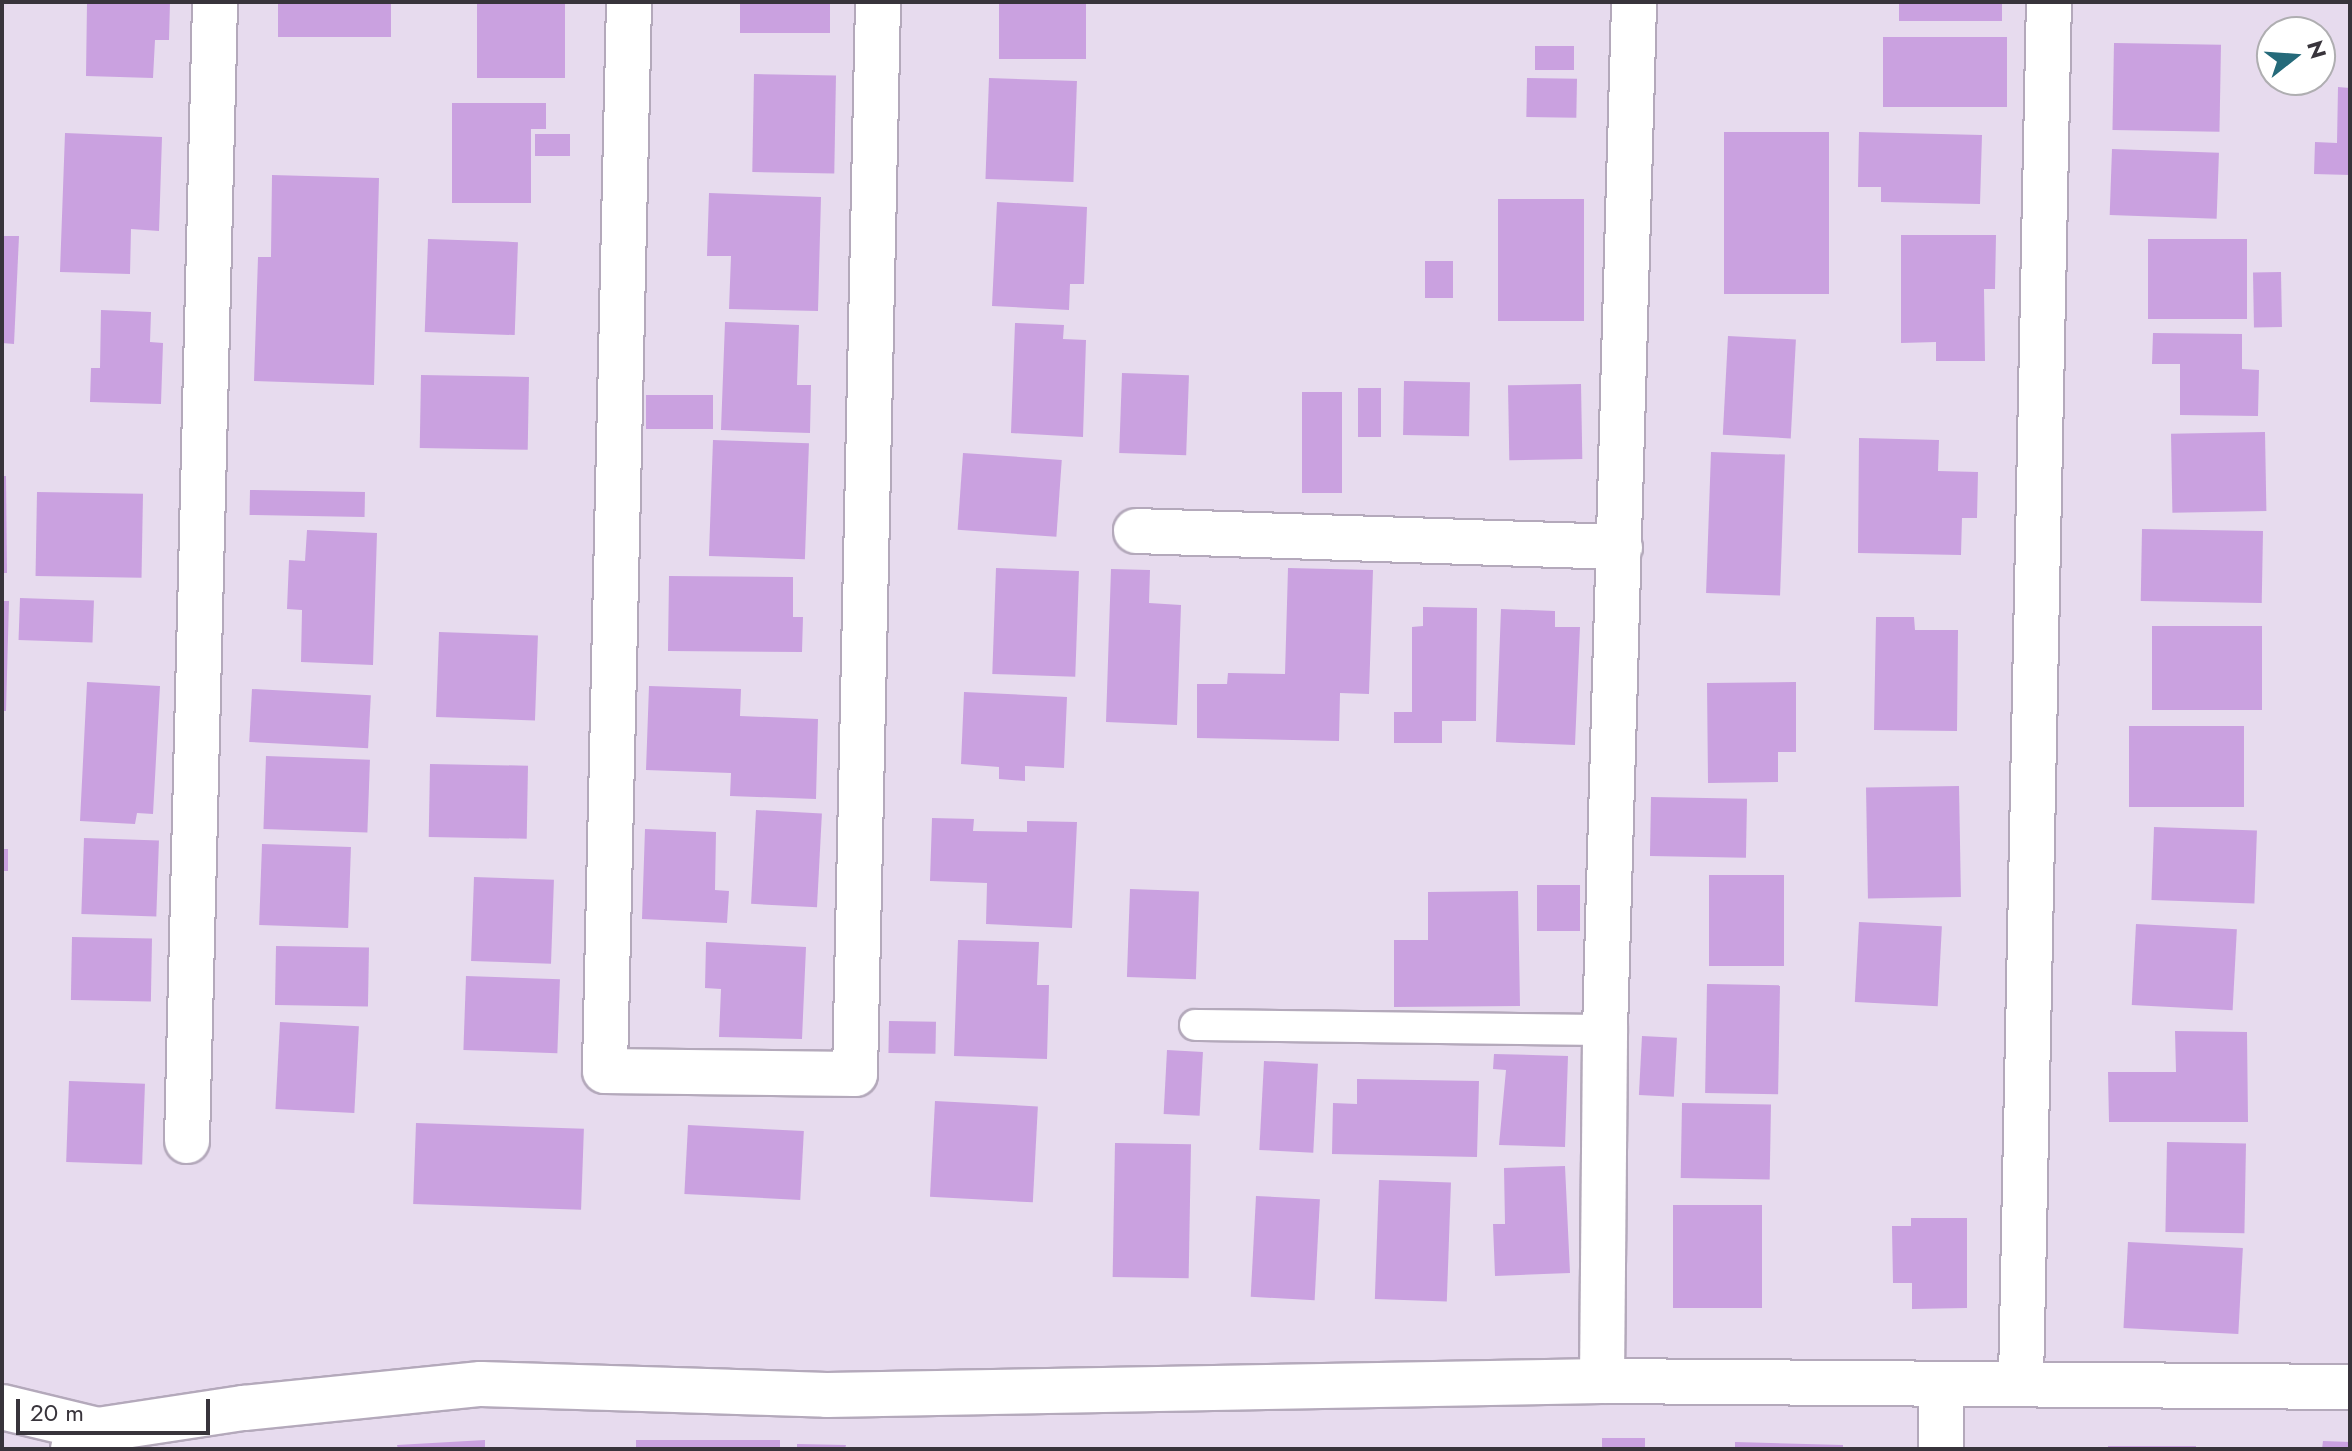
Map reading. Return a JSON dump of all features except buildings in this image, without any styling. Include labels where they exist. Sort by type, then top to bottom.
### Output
[{"type":"street","points":[[187,1141],[215,2]]},
{"type":"street","points":[[629,2],[605,1071],[855,1074],[878,2]]},
{"type":"street","points":[[1602,1381],[1605,1030],[1634,2]]},
{"type":"street","points":[[2021,1381],[2049,2]]},
{"type":"street","points":[[1136,531],[1620,547]]},
{"type":"street","points":[[2,1407],[85,1440],[244,1408],[481,1384],[827,1395],[1602,1381],[1941,1384],[2021,1381],[2350,1387]]},
{"type":"street","points":[[1941,1384],[1941,1449]]},
{"type":"lane","points":[[1195,1025],[1605,1030]]}]
